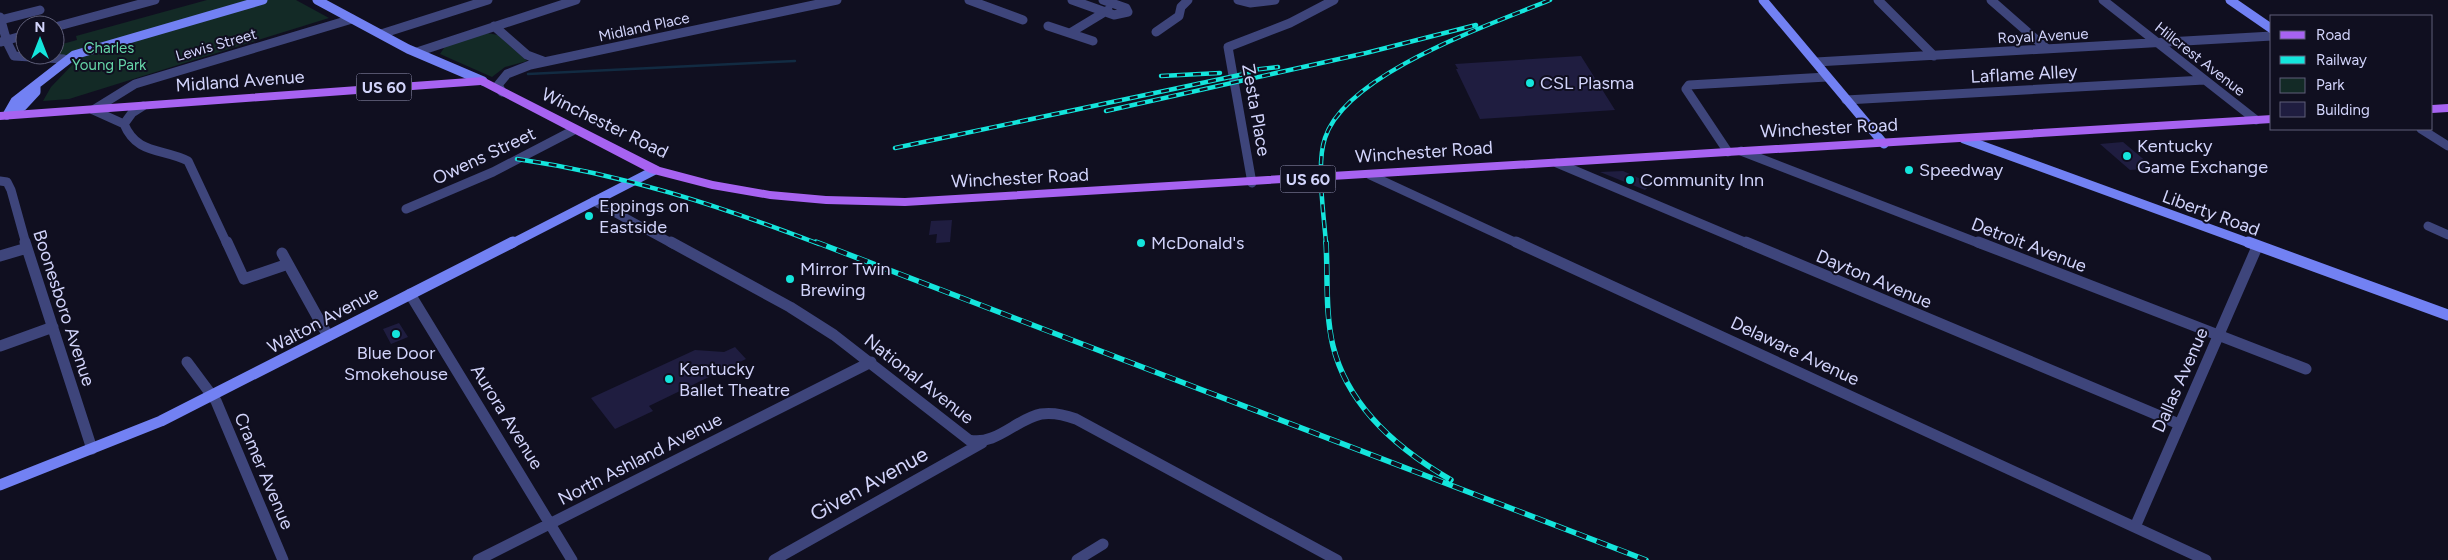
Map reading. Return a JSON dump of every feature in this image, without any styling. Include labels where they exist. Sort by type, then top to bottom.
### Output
[{"type":"main road","name":"Midland Avenue","points":[[3,116],[483,81]]},
{"type":"main road","name":"Winchester Road","points":[[483,81],[574,130],[655,170],[712,185],[770,195],[866,202],[955,201],[2270,119]]},
{"type":"main road","points":[[2433,109],[2448,108]]},
{"type":"street","points":[[65,24],[155,0]]},
{"type":"street","points":[[65,59],[100,46],[263,0]]},
{"type":"street","points":[[317,0],[417,52],[483,81]]},
{"type":"street","points":[[381,34],[470,2],[488,0]]},
{"type":"street","points":[[417,52],[576,0]]},
{"type":"street","name":"Midland Place","points":[[502,92],[499,81],[509,73],[545,62],[837,0]]},
{"type":"street","points":[[969,0],[1023,20]]},
{"type":"street","points":[[1072,0],[1118,15],[1128,12],[1128,9],[1120,2],[1104,0]]},
{"type":"street","points":[[1156,32],[1179,16],[1181,7],[1188,0]]},
{"type":"street","points":[[1238,0],[1256,3],[1275,0]]},
{"type":"street","name":"Zesta Place","points":[[1252,182],[1228,50],[1230,45],[1290,23],[1334,0]]},
{"type":"street","points":[[1764,0],[1884,144]]},
{"type":"street","points":[[1878,0],[1934,56]]},
{"type":"street","points":[[1991,0],[2047,49]]},
{"type":"street","name":"Hillcrest Avenue","points":[[2103,0],[2256,120]]},
{"type":"street","points":[[2230,0],[2270,28]]},
{"type":"street","points":[[1070,33],[1120,2]]},
{"type":"street","points":[[15,56],[3,41],[0,19],[40,10]]},
{"type":"street","name":"Lewis Street","points":[[93,110],[111,100],[122,90],[135,84],[352,19]]},
{"type":"street","points":[[494,26],[527,55],[545,62]]},
{"type":"street","points":[[1048,26],[1093,41]]},
{"type":"street","name":"Royal Avenue","points":[[1816,62],[2270,36]]},
{"type":"street","points":[[3,116],[23,106],[36,92],[36,86],[58,65]]},
{"type":"street","points":[[1735,152],[1686,89],[1692,84],[1827,77]]},
{"type":"street","name":"Laflame Alley","points":[[1846,100],[2204,80]]},
{"type":"street","points":[[124,124],[132,114],[143,106]]},
{"type":"street","points":[[93,110],[124,124],[134,144],[179,155],[188,160],[244,279],[288,264]]},
{"type":"street","name":"Owens Street","points":[[406,209],[493,172],[574,130]]},
{"type":"street","points":[[2423,130],[2448,146]]},
{"type":"street","name":"Liberty Road","points":[[1964,139],[2448,315]]},
{"type":"street","name":"Detroit Avenue","points":[[1735,152],[2306,369]]},
{"type":"street","name":"Dayton Avenue","points":[[1556,163],[2179,424]]},
{"type":"street","name":"Walton Avenue","points":[[0,486],[161,421],[213,396],[655,170]]},
{"type":"street","name":"Delaware Avenue","points":[[1370,175],[2206,560]]},
{"type":"street","name":"Boonesboro Avenue","points":[[1,181],[7,182],[11,190],[27,248],[92,449]]},
{"type":"street","name":"National Avenue","points":[[594,201],[795,310],[871,362],[965,438],[974,443],[983,443],[1036,415],[1060,414],[1076,419],[1337,560]]},
{"type":"street","points":[[2428,226],[2448,235]]},
{"type":"street","name":"Dallas Avenue","points":[[2135,527],[2257,247]]},
{"type":"street","points":[[0,256],[27,248]]},
{"type":"street","points":[[282,253],[328,336]]},
{"type":"street","name":"Aurora Avenue","points":[[410,294],[572,560]]},
{"type":"street","points":[[0,346],[53,327]]},
{"type":"street","name":"Cramer Avenue","points":[[186,362],[213,396],[283,560]]},
{"type":"street","name":"North Ashland Avenue","points":[[478,560],[871,362]]},
{"type":"street","name":"Given Avenue","points":[[774,560],[983,443]]},
{"type":"street","points":[[1077,560],[1103,544]]},
{"type":"green space","name":"Charles Young Park","points":[[207,0],[296,0],[329,18],[69,99],[43,101],[51,87],[75,62],[65,58],[65,43],[77,40],[76,36]]},
{"type":"green space","points":[[487,33],[498,35],[527,61],[505,67],[492,77],[440,54],[446,45]]},
{"type":"building","name":"CSL Plasma","points":[[1581,56],[1615,110],[1480,119],[1455,64]]},
{"type":"building","name":"Kentucky Game Exchange","points":[[2123,142],[2154,168],[2130,170],[2100,144]]},
{"type":"building","name":"Community Inn","points":[[1623,171],[1652,184],[1645,190],[1600,172]]},
{"type":"building","points":[[952,220],[950,242],[936,243],[937,234],[929,235],[931,221]]},
{"type":"building","name":"Blue Door Smokehouse","points":[[399,323],[408,337],[391,344],[383,329]]},
{"type":"building","name":"Kentucky Ballet Theatre","points":[[735,347],[746,359],[649,406],[653,411],[615,429],[591,398],[695,350],[724,352]]},
{"type":"waterway","points":[[528,74],[795,61]]},
{"type":"railway","points":[[1326,244],[1321,190],[1322,149],[1325,138],[1338,114],[1361,93],[1390,72],[1423,54],[1492,23],[1550,0]]},
{"type":"railway","points":[[1106,111],[1366,53],[1476,25]]},
{"type":"railway","points":[[1243,71],[1278,67]]},
{"type":"railway","points":[[1161,76],[1220,73]]},
{"type":"railway","points":[[895,148],[1249,73]]},
{"type":"railway","points":[[517,159],[596,174],[671,193],[819,244]]},
{"type":"railway","points":[[816,242],[1646,560]]},
{"type":"railway","points":[[1326,242],[1330,333],[1340,368],[1350,388],[1378,425],[1395,441],[1451,480]]},
{"type":"place","name":"CSL Plasma","points":[[1530,83]]},
{"type":"place","name":"Kentucky Game Exchange","points":[[2127,156]]},
{"type":"place","name":"Speedway","points":[[1909,170]]},
{"type":"place","name":"Community Inn","points":[[1630,180]]},
{"type":"place","name":"Eppings on Eastside","points":[[589,216]]},
{"type":"place","name":"McDonald's","points":[[1141,243]]},
{"type":"place","name":"Mirror Twin Brewing","points":[[790,279]]},
{"type":"place","name":"Blue Door Smokehouse","points":[[396,334]]},
{"type":"place","name":"Kentucky Ballet Theatre","points":[[669,379]]}]
